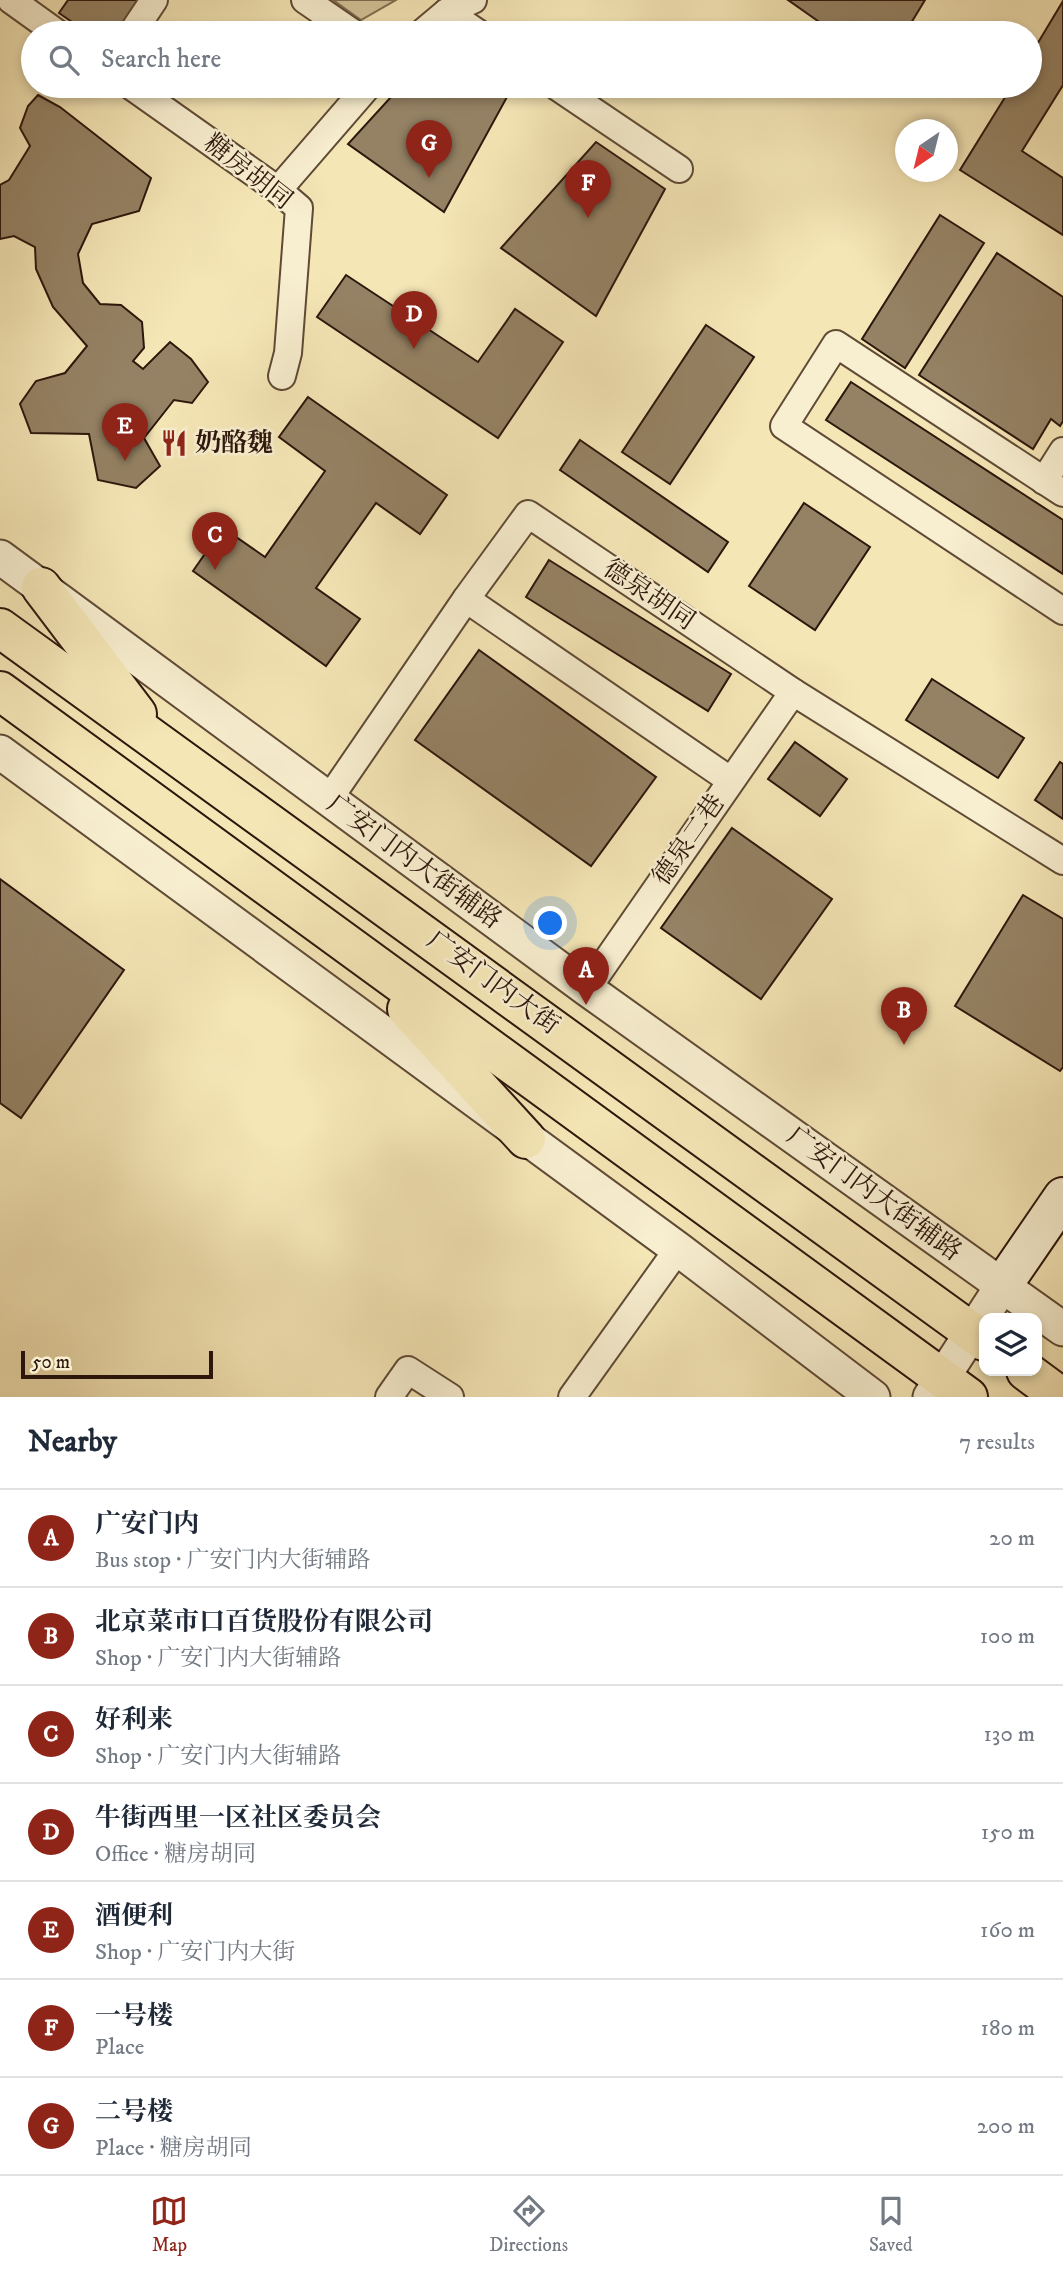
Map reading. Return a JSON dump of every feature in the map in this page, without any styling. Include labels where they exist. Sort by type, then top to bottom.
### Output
[{"type":"main road","points":[[41,587],[162,747]]},
{"type":"main road","name":"广安门内大街","points":[[0,628],[978,1336]]},
{"type":"main road","points":[[0,691],[352,948],[947,1391]]},
{"type":"main road","points":[[352,948],[526,1139]]},
{"type":"main road","points":[[1002,1286],[1063,1197]]},
{"type":"main road","points":[[1033,1376],[1061,1397]]},
{"type":"street","points":[[11,0],[40,21]]},
{"type":"street","points":[[140,21],[154,0]]},
{"type":"street","points":[[305,0],[336,21]]},
{"type":"street","points":[[436,21],[447,12],[472,0]]},
{"type":"street","points":[[447,12],[460,21]]},
{"type":"street","name":"糖房胡同","points":[[148,98],[278,190],[299,208],[288,353],[282,376]]},
{"type":"street","points":[[278,190],[358,98]]},
{"type":"street","points":[[574,98],[679,169]]},
{"type":"street","points":[[1063,451],[1054,487],[836,344],[784,426],[1063,611]]},
{"type":"street","name":"德泉胡同","points":[[329,799],[466,599],[528,514],[793,692],[1063,861]]},
{"type":"street","points":[[0,557],[41,587]]},
{"type":"street","name":"广安门内大街辅路","points":[[41,587],[587,989],[1063,1329]]},
{"type":"street","points":[[466,599],[730,780]]},
{"type":"street","name":"德泉二巷","points":[[587,989],[793,692]]},
{"type":"street","points":[[0,752],[678,1249],[873,1397]]},
{"type":"street","points":[[572,1397],[678,1249]]},
{"type":"street","points":[[947,1391],[1002,1286]]},
{"type":"street","points":[[389,1397],[408,1370],[450,1397]]},
{"type":"shaded area","points":[[333,0],[396,0],[361,20]]},
{"type":"building","points":[[68,0],[146,0],[131,21],[71,21],[59,13]]},
{"type":"building","points":[[788,0],[925,0],[912,21],[818,21]]},
{"type":"building","points":[[1063,1],[1063,85],[1022,151],[1063,178],[1063,235],[960,170],[1005,98],[1042,98],[1042,36]]},
{"type":"building","points":[[35,98],[44,98],[60,107],[151,178],[139,211],[92,224],[78,254],[83,283],[100,304],[121,305],[142,322],[144,348],[133,361],[143,369],[170,342],[191,359],[208,382],[192,403],[174,400],[144,438],[160,466],[136,488],[98,480],[89,434],[31,433],[20,404],[36,381],[65,373],[87,346],[53,307],[36,269],[35,247],[14,236],[0,239],[0,185],[9,180],[30,146],[20,128],[28,106]]},
{"type":"building","points":[[390,98],[506,98],[444,212],[348,144]]},
{"type":"building","points":[[596,142],[665,189],[596,316],[501,248]]},
{"type":"building","points":[[940,215],[984,243],[905,368],[862,339]]},
{"type":"building","points":[[997,253],[1063,297],[1063,421],[1060,426],[1051,419],[1033,449],[919,375]]},
{"type":"building","points":[[346,275],[478,362],[515,309],[563,342],[498,438],[317,317]]},
{"type":"building","points":[[706,325],[754,357],[670,484],[622,452]]},
{"type":"building","points":[[851,382],[1063,520],[1063,574],[826,420]]},
{"type":"building","points":[[308,397],[447,495],[420,534],[376,503],[316,588],[360,619],[326,666],[193,571],[223,528],[265,557],[325,471],[279,437]]},
{"type":"building","points":[[580,440],[728,542],[708,572],[560,470]]},
{"type":"building","points":[[804,503],[870,547],[815,630],[749,586]]},
{"type":"building","points":[[549,560],[731,674],[708,711],[526,597]]},
{"type":"building","points":[[479,650],[656,777],[591,866],[415,740]]},
{"type":"building","points":[[932,679],[1024,738],[998,778],[906,720]]},
{"type":"building","points":[[795,742],[847,779],[820,816],[768,779]]},
{"type":"building","points":[[1060,762],[1063,764],[1063,819],[1035,800]]},
{"type":"building","points":[[732,828],[832,899],[761,999],[661,928]]},
{"type":"building","points":[[0,879],[124,970],[21,1118],[0,1103]]},
{"type":"building","points":[[1023,895],[1063,919],[1063,1067],[1060,1071],[955,1006]]},
{"type":"place","name":"二号楼","points":[[429,178]]},
{"type":"place","name":"一号楼","points":[[588,218]]},
{"type":"place","name":"牛街西里一区社区委员会","points":[[414,349]]},
{"type":"place","name":"奶酪魏","points":[[174,443]]},
{"type":"place","name":"酒便利","points":[[125,461]]},
{"type":"place","name":"好利来","points":[[215,570]]},
{"type":"place","name":"广安门内","points":[[586,1005]]},
{"type":"place","name":"北京菜市口百货股份有限公司","points":[[904,1045]]}]
